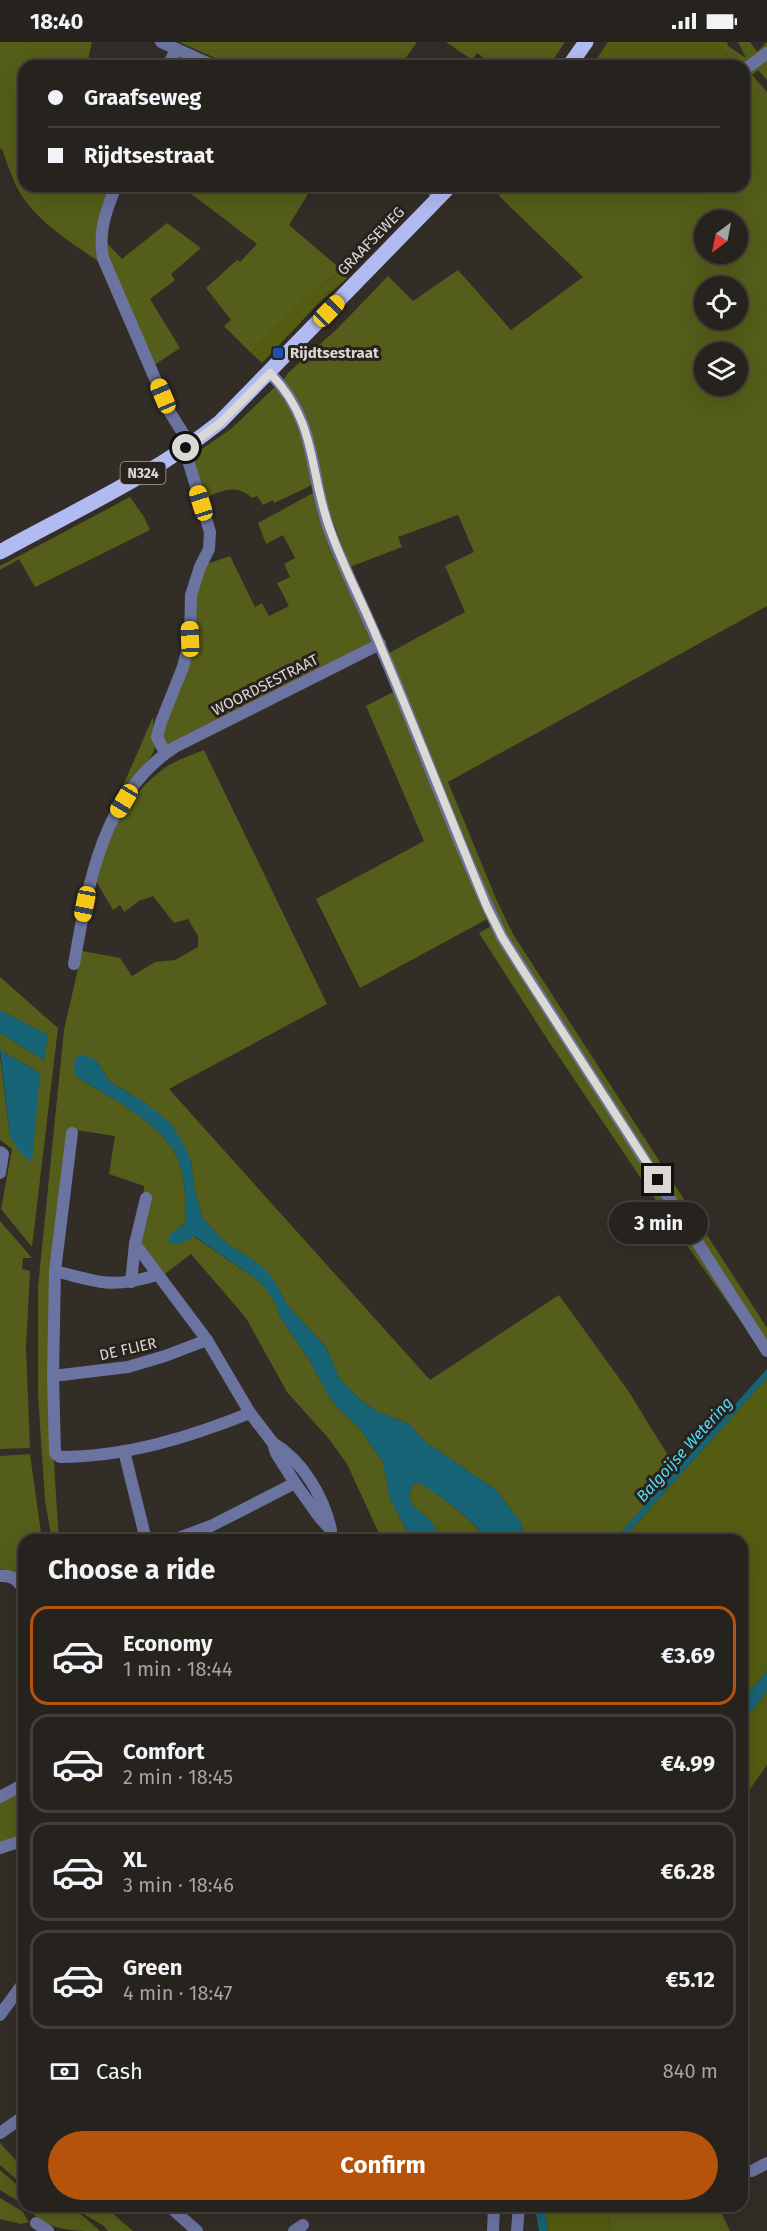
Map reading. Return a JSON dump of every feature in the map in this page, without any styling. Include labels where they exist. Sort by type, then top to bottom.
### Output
[{"type":"main road","points":[[565,60],[577,42]]},
{"type":"main road","points":[[573,60],[586,42]]},
{"type":"main road","name":"GRAAFSEWEG","points":[[0,552],[186,448],[220,423],[270,373],[437,192]]},
{"type":"street","points":[[161,42],[201,60]]},
{"type":"street","points":[[171,60],[176,49]]},
{"type":"street","points":[[750,66],[767,53]]},
{"type":"street","points":[[114,192],[101,225],[103,258],[169,411],[186,438],[186,448],[210,532],[209,549],[190,595],[190,639],[183,668],[157,737],[165,753]]},
{"type":"street","points":[[270,373],[286,393],[302,420],[310,446],[319,496],[330,531],[380,644],[487,907],[502,937],[767,1351]]},
{"type":"street","name":"WOORDSESTRAAT","points":[[74,964],[89,883],[99,846],[138,779],[147,768],[165,753],[380,644]]},
{"type":"street","points":[[72,1133],[55,1271],[53,1376],[55,1453],[60,1457],[76,1457],[124,1451],[206,1431],[250,1413]]},
{"type":"street","points":[[0,1173],[1,1153]]},
{"type":"street","points":[[132,1282],[135,1244],[146,1198]]},
{"type":"street","points":[[135,1244],[207,1340],[250,1413],[273,1443],[276,1453],[295,1483],[333,1534]]},
{"type":"street","points":[[55,1271],[93,1282],[112,1284],[132,1282],[157,1275]]},
{"type":"street","name":"DE FLIER","points":[[53,1376],[128,1367],[207,1340]]},
{"type":"street","points":[[273,1443],[282,1448],[310,1479],[328,1514],[334,1534]]},
{"type":"street","points":[[124,1451],[145,1534]]},
{"type":"street","points":[[189,1534],[211,1526],[295,1483]]},
{"type":"street","points":[[0,1576],[14,1578],[18,1581]]},
{"type":"street","points":[[0,1797],[18,1787]]},
{"type":"street","points":[[0,1848],[18,1842]]},
{"type":"street","points":[[0,2015],[18,1990]]},
{"type":"street","points":[[0,2133],[18,2120]]},
{"type":"street","points":[[752,2171],[767,2163]]},
{"type":"street","points":[[176,2212],[197,2231]]},
{"type":"street","points":[[493,2231],[494,2212]]},
{"type":"street","points":[[517,2231],[519,2212]]},
{"type":"street","points":[[36,2223],[48,2231]]},
{"type":"green space","points":[[0,42],[92,42],[88,60],[18,60],[18,189],[2,149],[0,149]]},
{"type":"green space","points":[[179,42],[417,42],[404,60],[220,60]]},
{"type":"green space","points":[[446,42],[565,42],[553,60],[487,60],[477,53],[472,60]]},
{"type":"green space","points":[[608,42],[716,42],[731,60],[596,60]]},
{"type":"green space","points":[[716,42],[727,42],[728,46],[746,58],[738,42],[750,42],[757,52],[767,42],[767,51],[750,62],[750,60],[731,60]]},
{"type":"green space","points":[[767,57],[767,80],[758,70],[752,75],[767,92],[767,606],[448,782],[513,934],[767,1328],[767,1342],[496,918],[387,654],[465,612],[445,566],[474,552],[458,515],[398,537],[402,547],[350,567],[323,495],[311,430],[283,381],[288,373],[338,328],[388,276],[413,301],[458,270],[511,330],[583,277],[499,196],[501,192],[750,192],[750,69]]},
{"type":"green space","points":[[114,192],[98,261],[45,222],[20,193]]},
{"type":"green space","points":[[189,192],[305,192],[308,194],[289,225],[342,270],[315,290],[251,353],[224,326],[231,320],[206,288],[237,260],[240,262],[257,244]]},
{"type":"green space","points":[[167,223],[201,248],[171,274],[175,280],[150,299],[180,348],[153,366],[110,266],[105,241],[122,259]]},
{"type":"green space","points":[[342,270],[347,278],[317,305],[262,363],[251,353],[315,290]]},
{"type":"green space","points":[[275,387],[301,425],[313,481],[310,486],[274,503],[273,500],[263,505],[257,496],[252,498],[246,493],[235,490],[223,491],[204,498],[190,457],[231,429]]},
{"type":"green space","points":[[315,492],[375,640],[168,747],[161,735],[194,651],[193,599],[204,565],[230,556],[255,607],[262,603],[269,616],[289,606],[277,583],[290,577],[284,564],[295,558],[283,535],[266,544],[258,523]]},
{"type":"green space","points":[[130,497],[150,530],[35,587],[19,559],[0,570],[0,566]]},
{"type":"green space","points":[[395,691],[489,918],[360,988],[316,899],[424,841],[366,706]]},
{"type":"green space","points":[[153,717],[155,748],[152,755],[124,793],[119,795]]},
{"type":"green space","points":[[204,750],[327,1004],[169,1089],[430,1380],[559,1295],[629,1392],[677,1470],[619,1534],[524,1534],[521,1523],[496,1490],[424,1441],[409,1424],[377,1411],[360,1400],[339,1378],[326,1347],[287,1305],[279,1289],[256,1262],[226,1243],[203,1219],[194,1187],[191,1161],[147,1104],[110,1082],[96,1060],[75,1076],[114,1099],[153,1127],[177,1157],[184,1185],[185,1224],[178,1228],[175,1244],[193,1236],[264,1286],[275,1302],[280,1317],[308,1358],[327,1393],[337,1407],[360,1429],[383,1462],[390,1499],[409,1534],[379,1534],[347,1464],[329,1439],[287,1392],[246,1318],[191,1254],[162,1276],[140,1242],[144,1186],[109,1174],[115,1136],[70,1129],[50,1403],[59,1534],[51,1534],[45,1501],[38,1395],[38,1287],[64,1030],[82,951],[120,958],[132,976],[155,962],[175,960],[198,947],[198,936],[188,919],[174,923],[153,896],[139,901],[124,912],[120,905],[113,910],[96,881],[112,834],[128,806],[149,781],[176,761]]},
{"type":"green space","points":[[493,925],[743,1324],[671,1223],[549,1042],[479,933]]},
{"type":"green space","points":[[0,977],[58,1028],[32,1247],[1,1209],[12,1149],[0,1140],[0,1056],[10,1136],[40,1073],[0,1050],[0,1033],[44,1060],[48,1035],[0,1010]]},
{"type":"green space","points":[[0,1221],[32,1258],[23,1258],[22,1269],[30,1271],[26,1348],[30,1448],[0,1449]]},
{"type":"green space","points":[[767,1378],[767,1671],[748,1693],[748,1534],[627,1534]]},
{"type":"green space","points":[[30,1454],[41,1534],[18,1534],[18,1573],[0,1569],[0,1456]]},
{"type":"green space","points":[[423,1484],[450,1504],[482,1534],[438,1534],[425,1515],[411,1503],[412,1485]]},
{"type":"green space","points":[[767,1691],[767,1765],[748,1792],[748,1716]]},
{"type":"green space","points":[[18,1788],[18,1839],[0,1844],[0,1798]]},
{"type":"green space","points":[[0,2143],[18,2163],[18,2181],[0,2165]]},
{"type":"green space","points":[[0,2170],[18,2186],[18,2201],[0,2190]]},
{"type":"green space","points":[[0,2198],[18,2209],[18,2212],[23,2212],[29,2222],[21,2224],[0,2219]]},
{"type":"green space","points":[[73,2212],[82,2215],[100,2231],[54,2227],[33,2213]]},
{"type":"green space","points":[[80,2212],[111,2212],[133,2231],[108,2231],[104,2226]]},
{"type":"green space","points":[[545,2212],[607,2212],[611,2231],[548,2231]]},
{"type":"green space","points":[[607,2212],[725,2212],[722,2214],[730,2231],[611,2231]]},
{"type":"water","points":[[0,1010],[48,1035],[44,1060],[0,1033]]},
{"type":"water","points":[[0,1050],[40,1073],[32,1162],[25,1157],[10,1136]]},
{"type":"water","points":[[81,1054],[96,1060],[110,1082],[147,1104],[170,1123],[191,1161],[194,1187],[203,1219],[226,1243],[268,1272],[287,1305],[326,1347],[339,1378],[360,1400],[377,1411],[409,1424],[424,1441],[496,1490],[521,1523],[524,1534],[482,1534],[458,1510],[417,1483],[412,1485],[410,1492],[412,1505],[430,1520],[438,1534],[409,1534],[390,1499],[383,1462],[360,1429],[337,1407],[327,1393],[308,1358],[280,1317],[275,1302],[264,1286],[194,1236],[176,1244],[169,1243],[168,1239],[172,1232],[185,1224],[184,1185],[177,1157],[153,1127],[114,1099],[75,1076],[74,1066]]},
{"type":"water","points":[[767,1369],[767,1378],[627,1534],[619,1534]]},
{"type":"water","points":[[767,1671],[767,1691],[748,1716],[748,1693]]},
{"type":"water","points":[[536,2212],[545,2212],[548,2231],[539,2231]]},
{"type":"place","name":"Rijdtsestraat","points":[[278,353]]},
{"type":"route","points":[[186,448],[220,423],[270,373],[295,406],[307,432],[319,496],[330,531],[380,644],[487,907],[502,937],[658,1180]]},
{"type":"water label","name":"Balgoijse Wetering","points":[[684,1449]]}]
